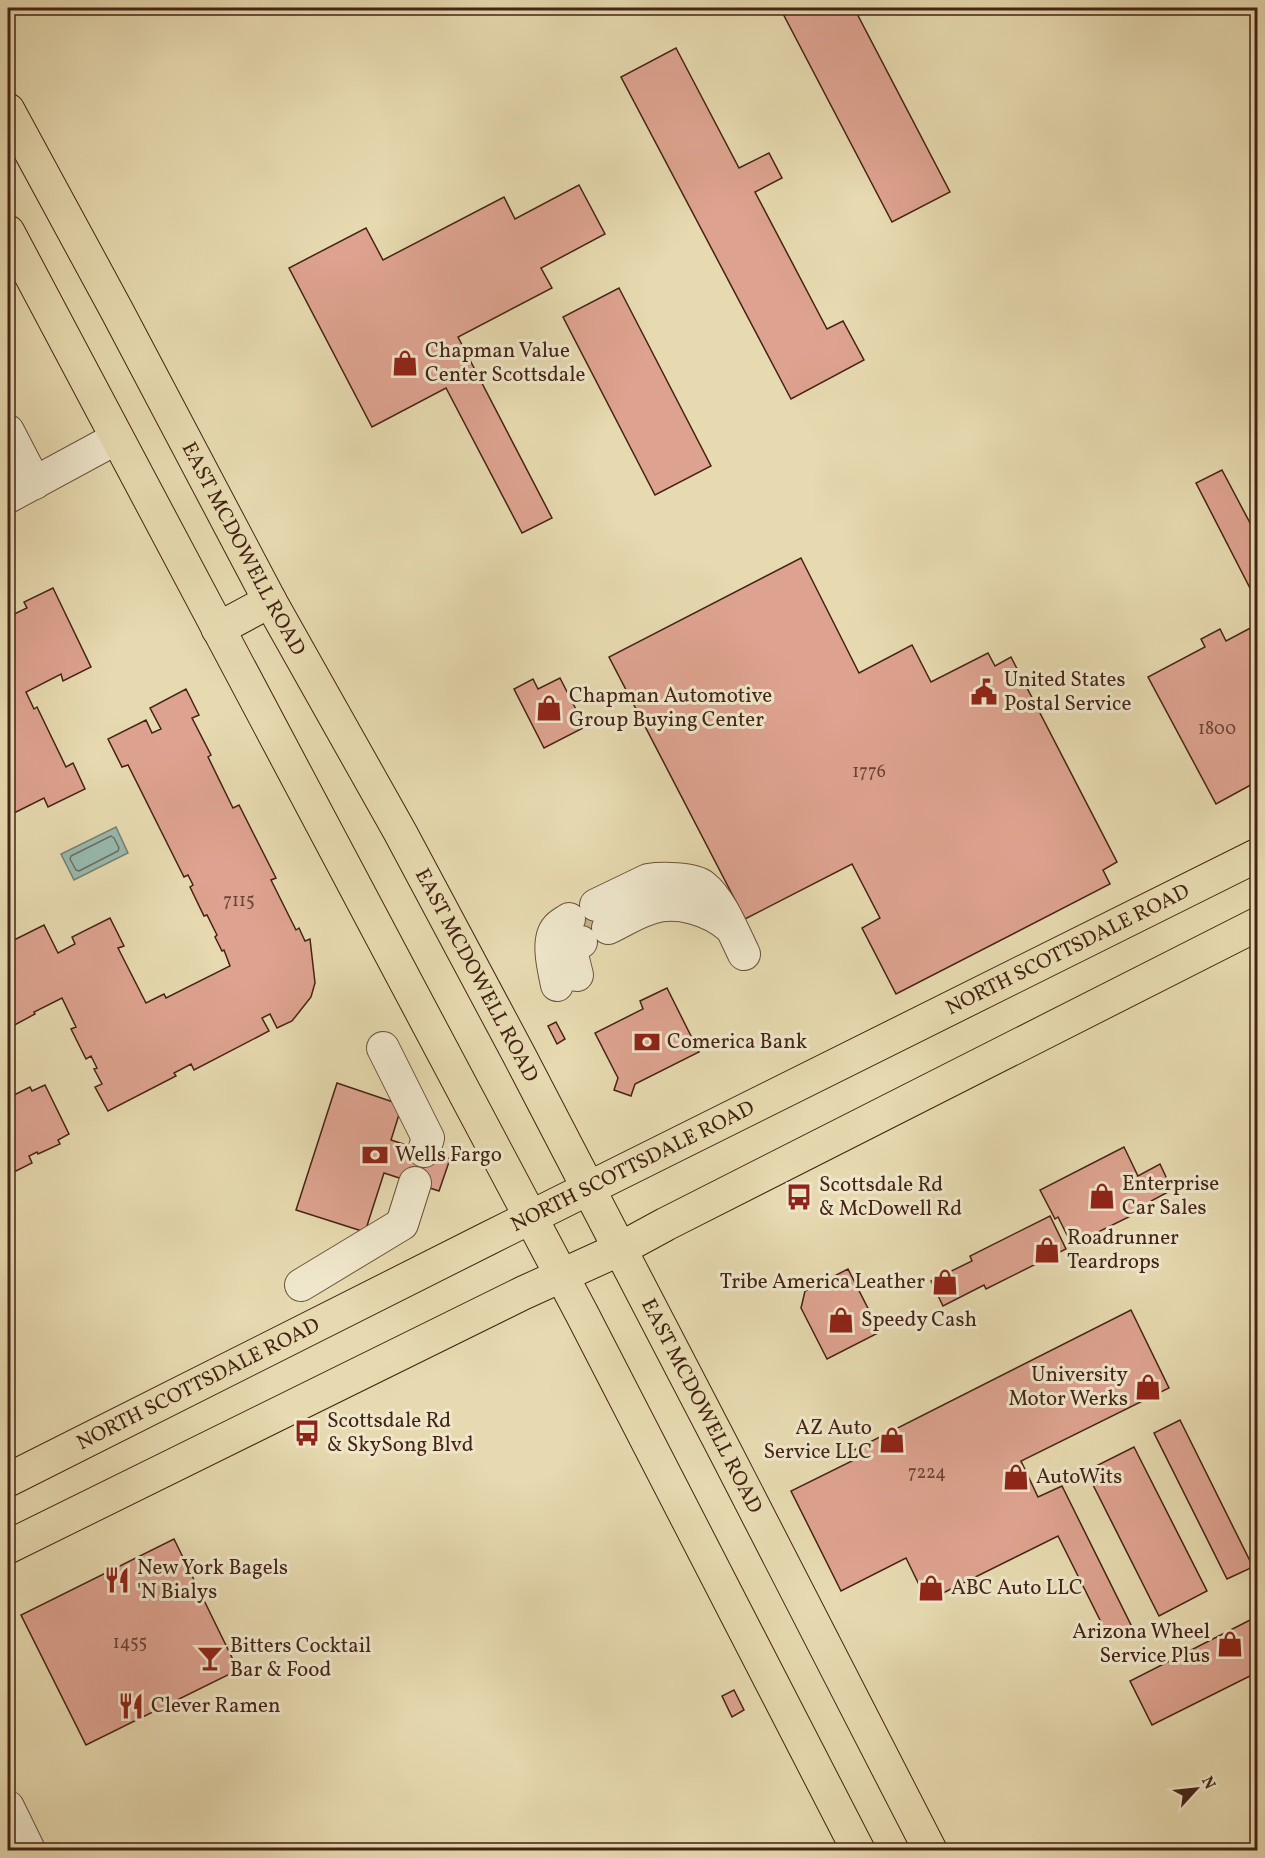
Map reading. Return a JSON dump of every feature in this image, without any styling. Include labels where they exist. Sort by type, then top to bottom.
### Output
[{"type":"main road","name":"EAST MCDOWELL ROAD","points":[[8,110],[270,602],[400,832],[589,1189],[930,1851]]},
{"type":"main road","points":[[8,232],[597,1342],[858,1851]]},
{"type":"main road","points":[[218,629],[270,602]]},
{"type":"main road","name":"NORTH SCOTTSDALE ROAD","points":[[8,1480],[1257,855]]},
{"type":"main road","points":[[8,1547],[523,1293],[620,1249],[1257,924]]},
{"type":"street","points":[[8,431],[21,490],[117,438]]},
{"type":"street","points":[[602,917],[651,907],[674,905],[704,912],[723,921],[732,931]]},
{"type":"street","points":[[567,980],[553,965],[552,934],[558,927],[575,931]]},
{"type":"street","points":[[383,1048],[428,1138],[424,1151]]},
{"type":"street","points":[[301,1285],[402,1224],[415,1183]]},
{"type":"street","points":[[8,1807],[29,1851]]},
{"type":"water","points":[[116,827],[128,853],[74,880],[61,854]]},
{"type":"building","points":[[780,8],[854,8],[950,192],[892,222]]},
{"type":"building","points":[[676,48],[739,168],[769,153],[782,178],[755,192],[827,329],[843,321],[864,360],[791,399],[621,77]]},
{"type":"building","name":"Chapman Value Center Scottsdale","points":[[579,185],[605,234],[541,268],[552,288],[458,337],[552,518],[522,533],[446,388],[372,427],[289,268],[366,228],[383,260],[504,197],[515,219]]},
{"type":"building","points":[[619,288],[711,466],[655,495],[563,317]]},
{"type":"building","points":[[1222,470],[1258,538],[1258,589],[1252,592],[1196,483]]},
{"type":"building","points":[[801,558],[859,673],[912,645],[931,682],[988,653],[995,666],[1011,657],[1117,862],[1103,870],[1110,884],[896,994],[862,928],[880,918],[852,864],[745,919],[609,657]]},
{"type":"building","points":[[53,588],[91,667],[63,681],[61,674],[26,692],[34,709],[37,707],[66,767],[73,763],[85,789],[48,807],[44,798],[8,816],[8,617],[27,608],[24,602]]},
{"type":"building","points":[[1258,624],[1258,781],[1216,804],[1148,677],[1205,647],[1201,639],[1220,629],[1226,641]]},
{"type":"building","name":"Chapman Automotive Group Buying Center","points":[[560,678],[585,727],[544,748],[514,689],[533,679],[538,689]]},
{"type":"building","points":[[186,689],[199,715],[192,718],[211,755],[208,757],[233,808],[239,805],[276,878],[271,880],[296,930],[299,928],[305,941],[310,939],[315,983],[311,997],[292,1021],[277,1028],[270,1014],[262,1018],[269,1031],[194,1070],[191,1064],[174,1073],[176,1076],[108,1111],[95,1087],[102,1084],[94,1069],[97,1068],[91,1056],[86,1059],[71,1029],[76,1027],[62,998],[9,1028],[8,943],[44,925],[58,953],[75,944],[72,937],[110,918],[124,946],[118,948],[146,1003],[164,994],[166,998],[230,966],[207,915],[204,916],[190,887],[193,885],[188,875],[184,877],[128,765],[122,767],[108,739],[146,720],[152,733],[161,729],[150,708]]},
{"type":"building","name":"Comerica Bank","points":[[667,988],[699,1052],[635,1084],[631,1096],[614,1090],[618,1078],[595,1033],[643,1009],[640,1001]]},
{"type":"building","points":[[556,1022],[565,1039],[557,1044],[548,1026]]},
{"type":"building","name":"Wells Fargo","points":[[337,1083],[402,1105],[391,1140],[450,1159],[439,1191],[384,1173],[365,1232],[296,1210]]},
{"type":"building","points":[[45,1085],[69,1134],[58,1140],[60,1144],[29,1156],[32,1163],[8,1175],[8,1098],[30,1087],[32,1091]]},
{"type":"building","name":"Enterprise Car Sales","points":[[1124,1147],[1138,1176],[1160,1164],[1172,1190],[1151,1201],[1153,1205],[1072,1245],[1058,1217],[1055,1219],[1040,1190]]},
{"type":"building","points":[[1050,1216],[1066,1249],[986,1289],[984,1285],[943,1306],[931,1281],[972,1261],[970,1256]]},
{"type":"building","name":"Speedy Cash","points":[[848,1269],[880,1332],[827,1359],[801,1308],[805,1291]]},
{"type":"building","points":[[1131,1310],[1169,1388],[1021,1461],[1038,1497],[1062,1486],[1133,1629],[1110,1640],[1058,1536],[927,1601],[906,1558],[841,1591],[791,1491],[856,1459],[852,1451]]},
{"type":"building","points":[[1180,1420],[1253,1567],[1227,1579],[1154,1433]]},
{"type":"building","points":[[1134,1447],[1207,1591],[1159,1616],[1086,1471]]},
{"type":"building","points":[[174,1539],[238,1670],[86,1745],[21,1615]]},
{"type":"building","name":"Arizona Wheel Service Plus","points":[[1258,1616],[1258,1672],[1152,1725],[1130,1681]]},
{"type":"building","points":[[734,1690],[744,1710],[732,1717],[722,1696]]},
{"type":"tunnel","points":[[575,931],[603,917]]},
{"type":"place","name":"Chapman Value Center Scottsdale","points":[[405,363]]},
{"type":"place","name":"United States Postal Service","points":[[984,692]]},
{"type":"place","name":"Chapman Automotive Group Buying Center","points":[[549,708]]},
{"type":"place","name":"Comerica Bank","points":[[647,1042]]},
{"type":"place","name":"Wells Fargo","points":[[375,1155]]},
{"type":"place","name":"Enterprise Car Sales","points":[[1102,1196]]},
{"type":"place","name":"Scottsdale Rd & McDowell Rd","points":[[799,1197]]},
{"type":"place","name":"Roadrunner Teardrops","points":[[1047,1250]]},
{"type":"place","name":"Tribe America Leather","points":[[945,1282]]},
{"type":"place","name":"Speedy Cash","points":[[841,1320]]},
{"type":"place","name":"University Motor Werks","points":[[1148,1387]]},
{"type":"place","name":"Scottsdale Rd & SkySong Blvd","points":[[307,1433]]},
{"type":"place","name":"AZ Auto Service LLC","points":[[892,1440]]},
{"type":"place","name":"AutoWits","points":[[1016,1477]]},
{"type":"place","name":"New York Bagels 'N Bialys","points":[[117,1580]]},
{"type":"place","name":"ABC Auto LLC","points":[[931,1588]]},
{"type":"place","name":"Arizona Wheel Service Plus","points":[[1230,1644]]},
{"type":"place","name":"Bitters Cocktail Bar & Food","points":[[210,1658]]},
{"type":"place","name":"Clever Ramen","points":[[131,1706]]}]
